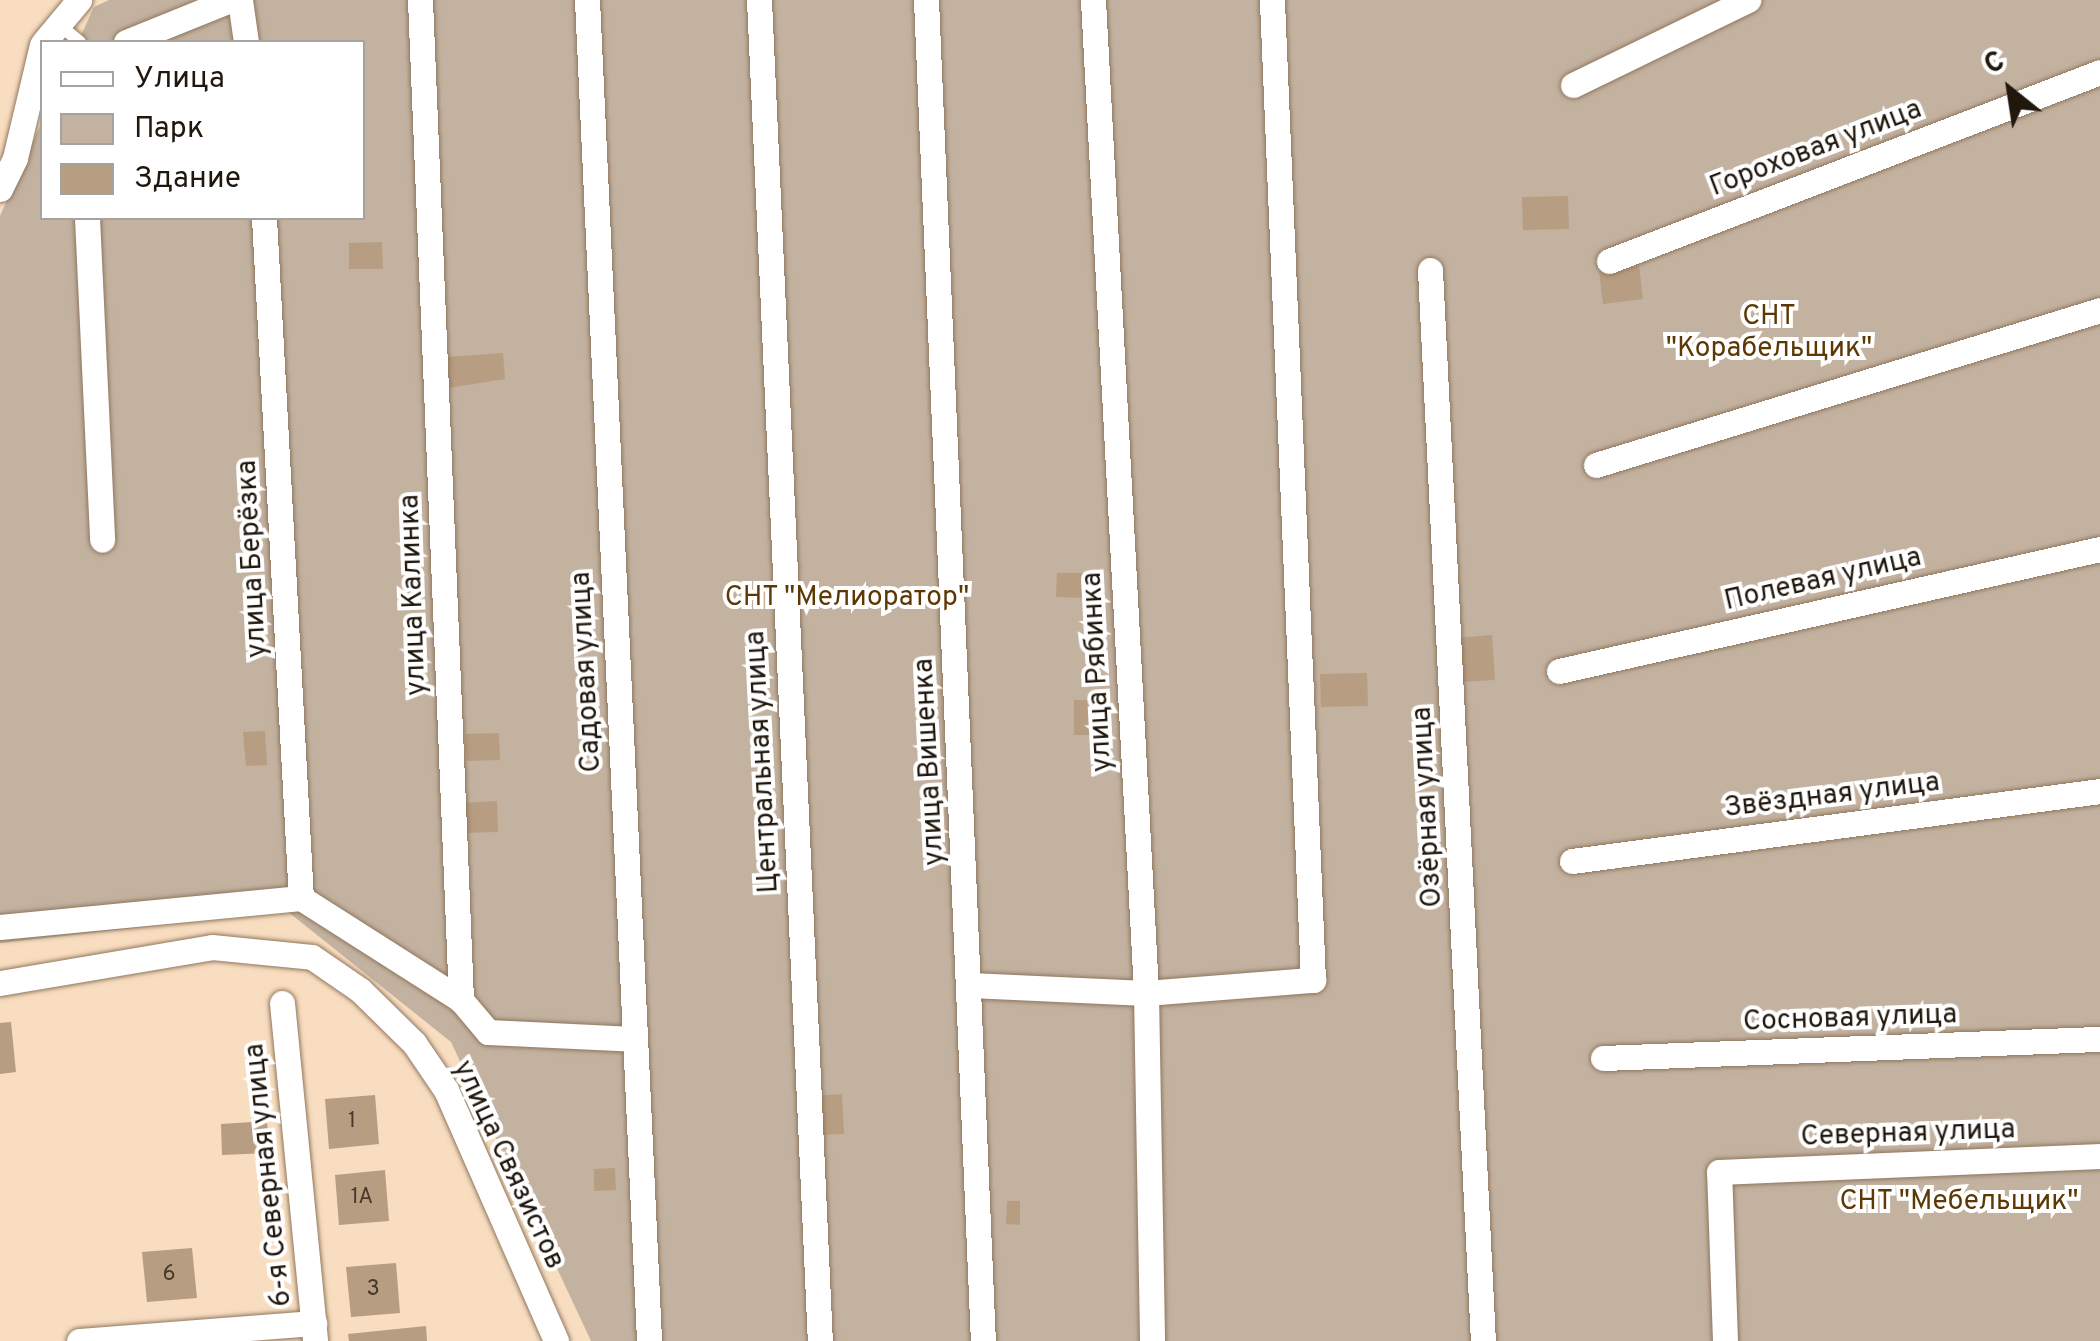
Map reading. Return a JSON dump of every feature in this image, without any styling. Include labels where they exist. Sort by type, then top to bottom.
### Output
[{"type":"street","points":[[47,37],[79,0]]},
{"type":"street","points":[[131,40],[230,0]]},
{"type":"street","points":[[240,0],[246,40]]},
{"type":"street","name":"улица Калинка","points":[[420,0],[461,1000]]},
{"type":"street","name":"Садовая улица","points":[[586,0],[650,1341]]},
{"type":"street","name":"Центральная улица","points":[[759,0],[820,1341]]},
{"type":"street","name":"улица Вишенка","points":[[926,0],[983,1341]]},
{"type":"street","name":"улица Рябинка","points":[[1093,0],[1146,993],[1152,1341]]},
{"type":"street","points":[[970,985],[1146,993],[1313,980],[1272,0]]},
{"type":"street","points":[[1573,86],[1748,0]]},
{"type":"street","points":[[0,189],[15,158],[40,63]]},
{"type":"street","name":"Гороховая улица","points":[[1608,261],[2100,72]]},
{"type":"street","points":[[87,220],[102,540]]},
{"type":"street","name":"улица Берёзка","points":[[264,220],[301,898]]},
{"type":"street","name":"Озёрная улица","points":[[1430,270],[1483,1341]]},
{"type":"street","points":[[1596,465],[2100,310]]},
{"type":"street","name":"Полевая улица","points":[[1559,670],[2100,549]]},
{"type":"street","name":"Звёздная улица","points":[[1572,861],[2100,792]]},
{"type":"street","points":[[0,927],[301,898],[461,1000],[488,1032],[634,1039]]},
{"type":"street","name":"улица Связистов","points":[[0,984],[212,948],[312,957],[360,990],[414,1044],[446,1090],[556,1341]]},
{"type":"street","name":"6-я Северная улица","points":[[282,1003],[314,1332]]},
{"type":"street","name":"Сосновая улица","points":[[1603,1058],[2100,1039]]},
{"type":"street","name":"Северная улица","points":[[1725,1341],[1719,1172],[2100,1156]]},
{"type":"street","points":[[79,1341],[314,1332]]},
{"type":"green space","name":"СНТ \"Мелиоратор\"","points":[[109,0],[2100,0],[2100,1341],[591,1341],[451,1042],[287,911],[0,943],[0,216],[40,126],[40,220],[365,220],[365,40],[79,40],[94,7]]},
{"type":"building","points":[[1568,196],[1569,229],[1523,230],[1522,197]]},
{"type":"building","points":[[382,242],[383,269],[349,269],[349,243]]},
{"type":"building","points":[[1639,266],[1643,299],[1603,304],[1599,271]]},
{"type":"building","points":[[503,353],[505,379],[448,388],[446,357]]},
{"type":"building","points":[[1057,573],[1085,573],[1085,598],[1056,597]]},
{"type":"building","points":[[1492,635],[1495,680],[1460,682],[1457,638]]},
{"type":"building","points":[[1367,673],[1368,706],[1321,707],[1320,674]]},
{"type":"building","points":[[1074,700],[1095,700],[1095,735],[1074,735]]},
{"type":"building","points":[[265,731],[267,765],[246,766],[243,732]]},
{"type":"building","points":[[499,733],[500,760],[467,761],[465,734]]},
{"type":"building","points":[[497,801],[498,832],[464,833],[462,803]]},
{"type":"building","points":[[11,1022],[16,1072],[0,1074],[0,1023]]},
{"type":"building","points":[[842,1094],[844,1134],[816,1135],[813,1096]]},
{"type":"building","points":[[375,1095],[379,1144],[329,1149],[325,1099]]},
{"type":"building","points":[[267,1121],[269,1153],[222,1155],[221,1124]]},
{"type":"building","points":[[615,1168],[616,1190],[594,1191],[594,1169]]},
{"type":"building","points":[[385,1170],[389,1221],[339,1225],[335,1175]]},
{"type":"building","points":[[1007,1201],[1020,1201],[1020,1225],[1006,1224]]},
{"type":"building","points":[[192,1248],[197,1298],[147,1302],[142,1252]]},
{"type":"building","points":[[396,1263],[400,1313],[351,1317],[346,1267]]},
{"type":"building","points":[[426,1326],[427,1341],[349,1341],[348,1334]]},
{"type":"park label","name":"СНТ \"Корабельщик\"","points":[[1769,333]]},
{"type":"park label","name":"СНТ \"Мебельщик\"","points":[[1959,1202]]}]
